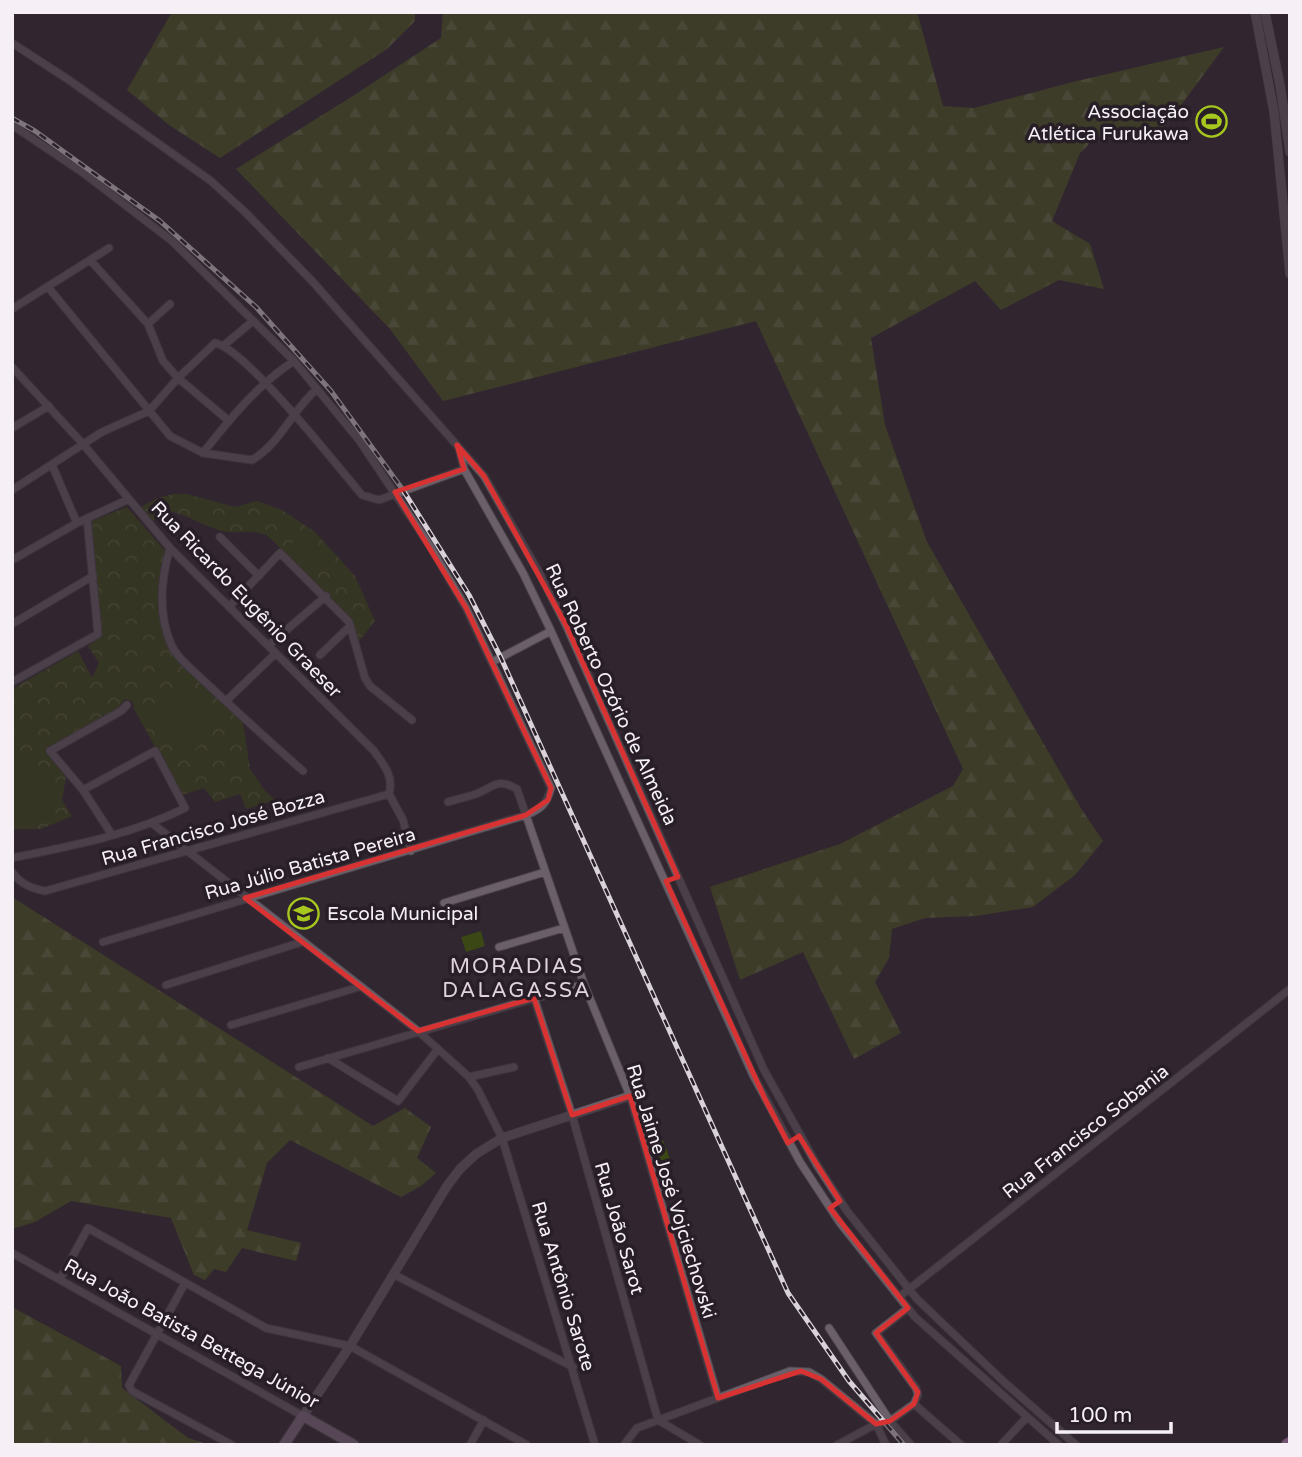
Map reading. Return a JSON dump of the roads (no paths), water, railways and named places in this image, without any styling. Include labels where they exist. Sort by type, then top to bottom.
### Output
[{"type":"main road","points":[[284,1445],[303,1416]]},
{"type":"main road","name":"Rua João Batista Bettega Júnior","points":[[303,1416],[354,1445]]},
{"type":"street","points":[[1255,12],[1274,112],[1290,274]]},
{"type":"street","points":[[1265,12],[1290,152]]},
{"type":"street","name":"Rua Roberto Ozório de Almeida","points":[[12,43],[196,169],[229,196],[339,310],[484,476],[551,594],[764,1070],[799,1136],[840,1201],[909,1289],[1070,1443]]},
{"type":"street","points":[[12,125],[82,172],[172,241],[294,361],[359,440],[396,492],[466,608],[551,788],[548,800],[539,810],[526,815]]},
{"type":"street","points":[[12,309],[108,248]]},
{"type":"street","points":[[90,260],[148,324],[163,361],[177,378],[229,421]]},
{"type":"street","points":[[48,287],[170,436],[203,453],[252,460],[317,389]]},
{"type":"street","points":[[148,324],[170,304]]},
{"type":"street","points":[[223,346],[253,321]]},
{"type":"street","points":[[12,490],[115,425],[149,411],[177,378],[212,344],[218,343],[251,368],[362,495],[379,500],[464,469]]},
{"type":"street","points":[[203,453],[229,421],[276,372],[294,361]]},
{"type":"street","name":"Rua Ricardo Eugênio Graeser","points":[[12,367],[83,444],[170,548],[374,751],[387,769],[392,784],[389,793],[403,820],[411,851]]},
{"type":"street","points":[[12,428],[48,406]]},
{"type":"street","points":[[457,445],[464,469],[523,573],[551,631],[753,1075],[788,1143],[830,1208],[921,1323],[1059,1445]]},
{"type":"street","points":[[52,465],[77,523]]},
{"type":"street","points":[[12,560],[77,523],[129,499]]},
{"type":"street","points":[[12,681],[98,634],[87,518]]},
{"type":"street","points":[[220,537],[260,576]]},
{"type":"street","points":[[170,548],[162,598],[172,647],[226,702],[303,771]]},
{"type":"street","points":[[229,607],[280,553],[326,596],[350,626],[365,678],[370,685],[412,720]]},
{"type":"street","points":[[12,624],[93,576]]},
{"type":"street","points":[[268,645],[326,596]]},
{"type":"street","points":[[320,655],[350,626]]},
{"type":"street","points":[[492,662],[551,631]]},
{"type":"street","points":[[226,702],[276,653]]},
{"type":"street","points":[[113,835],[83,790],[50,751],[127,705]]},
{"type":"street","points":[[12,858],[153,824],[185,808],[155,751],[83,790]]},
{"type":"street","name":"Rua Jaime José Vojciechovski","points":[[448,802],[476,794],[495,783],[508,783],[517,789],[584,984],[630,1097],[718,1398]]},
{"type":"street","name":"Rua Francisco José Bozza","points":[[12,872],[30,888],[45,891],[389,793]]},
{"type":"street","name":"Rua Júlio Batista Pereira","points":[[103,942],[526,815]]},
{"type":"street","name":"Rua Antônio Sarote","points":[[153,824],[418,1031],[469,1077],[502,1138],[573,1367],[594,1445]]},
{"type":"street","points":[[444,903],[545,872]]},
{"type":"street","points":[[666,881],[678,877]]},
{"type":"street","points":[[681,915],[692,910]]},
{"type":"street","points":[[499,947],[564,928]]},
{"type":"street","points":[[166,985],[302,942]]},
{"type":"street","points":[[299,1067],[584,984]]},
{"type":"street","points":[[231,1025],[359,987]]},
{"type":"street","name":"Rua Francisco Sobania","points":[[899,1297],[1290,989]]},
{"type":"street","name":"Rua João Sarot","points":[[534,998],[572,1115],[658,1420]]},
{"type":"street","points":[[328,1058],[398,1101],[438,1049]]},
{"type":"street","points":[[469,1077],[514,1067]]},
{"type":"street","points":[[753,1075],[764,1070]]},
{"type":"street","points":[[765,1099],[776,1093]]},
{"type":"street","points":[[303,1416],[350,1346],[460,1169],[476,1154],[502,1138],[630,1097]]},
{"type":"street","points":[[788,1143],[799,1136]]},
{"type":"street","points":[[830,1208],[840,1201]]},
{"type":"street","points":[[60,1279],[88,1228],[266,1328],[350,1346],[527,1445]]},
{"type":"street","name":"Rua João Batista Bettega Júnior","points":[[12,1253],[303,1416]]},
{"type":"street","points":[[880,1273],[890,1265]]},
{"type":"street","points":[[393,1274],[573,1367]]},
{"type":"street","points":[[185,1283],[128,1385],[132,1391],[232,1445]]},
{"type":"street","points":[[837,1445],[876,1424],[890,1421],[914,1404],[918,1392],[916,1388],[876,1333],[908,1308]]},
{"type":"street","points":[[829,1328],[890,1421],[911,1445]]},
{"type":"street","points":[[983,1379],[992,1370]]},
{"type":"street","points":[[624,1445],[637,1428],[790,1371],[809,1372],[821,1379],[876,1424],[886,1445]]},
{"type":"street","points":[[914,1404],[961,1445]]},
{"type":"street","points":[[1001,1445],[1027,1417]]},
{"type":"street","points":[[470,1445],[484,1420]]},
{"type":"street","points":[[658,1420],[700,1445]]},
{"type":"railway","points":[[12,118],[35,131],[160,221],[256,307],[331,391],[403,490],[469,595],[501,658],[788,1293],[849,1381],[904,1445]]},
{"type":"place","name":"Associação Atlética Furukawa","points":[[1212,122]]},
{"type":"place","name":"Escola Municipal","points":[[304,913]]},
{"type":"district","name":"MORADIAS DALAGASSA","points":[[517,978]]}]
